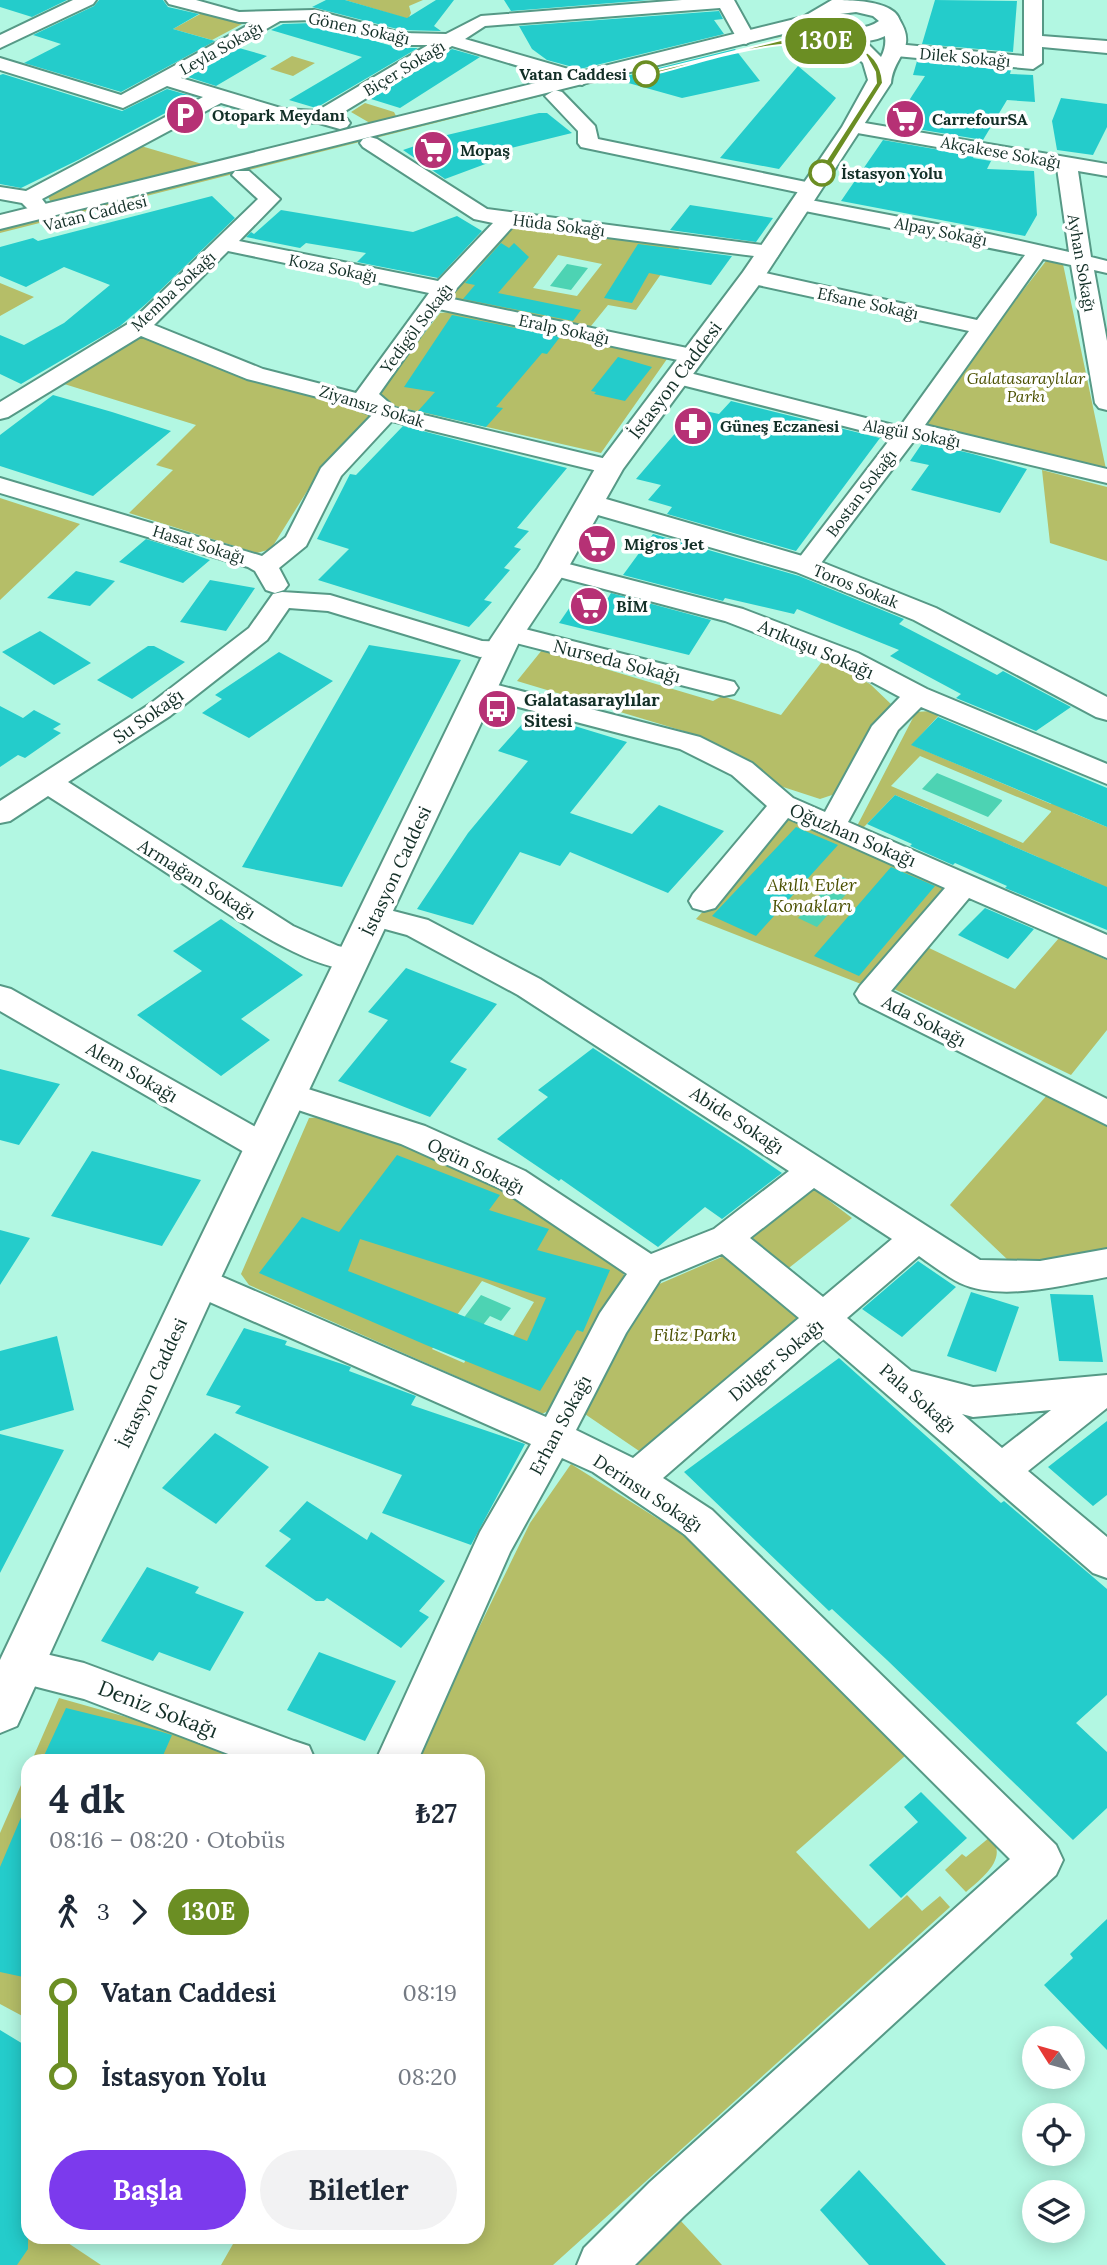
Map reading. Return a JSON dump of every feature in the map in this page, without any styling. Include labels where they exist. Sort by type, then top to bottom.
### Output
[{"type":"street","points":[[0,42],[87,0]]},
{"type":"street","name":"Gönen Sokağı","points":[[175,0],[239,18],[314,15],[400,39],[450,40],[582,79]]},
{"type":"street","points":[[210,10],[229,0]]},
{"type":"street","points":[[492,0],[519,60]]},
{"type":"street","points":[[1033,0],[1033,42],[1052,41],[1107,47]]},
{"type":"street","points":[[725,1],[746,38]]},
{"type":"street","name":"Biçer Sokağı","points":[[321,117],[481,21],[725,1]]},
{"type":"street","points":[[838,5],[823,16],[824,23],[843,32],[874,69]]},
{"type":"street","name":"Vatan Caddesi","points":[[0,222],[35,205],[364,139],[555,96],[773,42],[843,32],[875,32],[887,27],[889,10],[838,5],[810,21],[582,79],[364,139],[242,175],[0,238]]},
{"type":"street","points":[[889,10],[896,32],[896,50]]},
{"type":"street","name":"Leyla Sokağı","points":[[0,64],[123,102],[278,16]]},
{"type":"street","points":[[773,42],[820,40],[851,46],[874,69]]},
{"type":"street","name":"Dilek Sokağı","points":[[896,50],[1033,63],[1033,42]]},
{"type":"street","name":"İstasyon Caddesi","points":[[0,1711],[199,1282],[505,641],[553,568],[610,467],[760,265],[853,127],[874,69],[896,50]]},
{"type":"street","points":[[165,79],[282,115],[321,117]]},
{"type":"street","points":[[0,193],[35,205],[219,96]]},
{"type":"street","name":"Alpay Sokağı","points":[[555,96],[588,130],[588,143],[1107,267]]},
{"type":"street","name":"Hüda Sokağı","points":[[321,117],[341,124],[481,215],[760,265]]},
{"type":"street","name":"Akçakese Sokağı","points":[[853,127],[1106,168]]},
{"type":"street","name":"Ayhan Sokağı","points":[[1067,163],[1081,262],[1107,403]]},
{"type":"street","name":"Memba Sokağı","points":[[0,412],[139,327],[270,199],[242,175]]},
{"type":"street","name":"Yedigöl Sokağı","points":[[387,413],[366,395],[440,295],[508,219]]},
{"type":"street","name":"Koza Sokağı","points":[[223,244],[440,295]]},
{"type":"street","name":"Bostan Sokağı","points":[[806,566],[985,328],[1038,251]]},
{"type":"street","name":"Efsane Sokağı","points":[[760,265],[985,328]]},
{"type":"street","name":"Eralp Sokağı","points":[[440,295],[685,367]]},
{"type":"street","name":"Ziyansız Sokak","points":[[139,327],[255,374],[349,398],[387,413],[610,467]]},
{"type":"street","name":"Alagül Sokağı","points":[[685,367],[898,433],[910,429],[1107,476]]},
{"type":"street","points":[[0,387],[23,397]]},
{"type":"street","points":[[265,566],[297,541],[330,473],[387,413]]},
{"type":"street","name":"Hasat Sokağı","points":[[0,485],[265,566],[282,600]]},
{"type":"street","name":"Toros Sokak","points":[[589,503],[806,566],[926,614],[1107,710]]},
{"type":"street","name":"Arıkuşu Sokağı","points":[[553,568],[734,615],[849,659],[917,695],[1107,775]]},
{"type":"street","points":[[282,600],[330,603],[480,649],[505,641]]},
{"type":"street","name":"Su Sokağı","points":[[0,814],[160,710],[258,634],[282,600]]},
{"type":"street","name":"Nurseda Sokağı","points":[[505,641],[724,688]]},
{"type":"street","name":"Oğuzhan Sokağı","points":[[482,689],[690,743],[742,769],[783,804],[1107,947]]},
{"type":"street","points":[[832,826],[886,726],[917,695]]},
{"type":"street","name":"Armağan Sokağı","points":[[49,783],[282,933],[330,955],[353,960]]},
{"type":"street","points":[[704,901],[783,804]]},
{"type":"street","name":"Ada Sokağı","points":[[966,883],[871,994],[1107,1114]]},
{"type":"street","name":"Abide Sokağı","points":[[374,916],[417,927],[529,987],[972,1273],[999,1278],[1044,1275],[1107,1263]]},
{"type":"street","name":"Alem Sokağı","points":[[0,997],[263,1147]]},
{"type":"street","name":"Ogün Sokağı","points":[[289,1095],[412,1135],[513,1180],[648,1270]]},
{"type":"street","points":[[648,1270],[726,1238],[814,1170]]},
{"type":"street","name":"Pala Sokağı","points":[[726,1238],[825,1319],[1107,1561]]},
{"type":"street","name":"Dülger Sokağı","points":[[634,1480],[825,1319],[916,1238]]},
{"type":"street","name":"Erhan Sokağı","points":[[400,1754],[494,1544],[613,1323],[648,1270]]},
{"type":"street","name":"Derinsu Sokağı","points":[[199,1282],[606,1461],[698,1522],[1041,1860],[667,2199],[601,2265]]},
{"type":"street","points":[[900,1383],[974,1402],[1105,1390]]},
{"type":"street","points":[[1001,1470],[1105,1390]]},
{"type":"street","name":"Deniz Sokağı","points":[[20,1666],[84,1681],[278,1754]]},
{"type":"green space","points":[[345,0],[423,0],[409,6],[411,13],[408,19]]},
{"type":"green space","points":[[202,13],[242,24],[212,40],[173,29]]},
{"type":"green space","points":[[813,24],[828,30],[767,39],[0,233],[0,230]]},
{"type":"green space","points":[[292,56],[315,63],[293,76],[270,69]]},
{"type":"green space","points":[[365,103],[394,112],[398,120],[375,126],[351,112]]},
{"type":"green space","points":[[141,146],[209,166],[53,206],[48,197]]},
{"type":"green space","points":[[512,224],[682,244],[636,310],[608,305],[587,331],[447,300]],"holes":[[[558,255],[602,264],[577,296],[533,288]]]},
{"type":"green space","name":"Galatasaraylılar Parkı","points":[[1046,261],[1063,264],[1106,469],[919,424]]},
{"type":"green space","points":[[0,283],[34,297],[0,316]]},
{"type":"green space","points":[[450,312],[667,359],[601,453],[390,405],[377,395],[440,313]]},
{"type":"green space","points":[[137,335],[148,337],[246,379],[366,410],[370,416],[324,464],[271,549],[257,553],[129,513],[173,470],[156,465],[196,425],[61,383]]},
{"type":"green space","points":[[1042,470],[1107,487],[1107,561],[1050,543]]},
{"type":"green space","points":[[0,498],[80,524],[0,600]]},
{"type":"green space","points":[[542,650],[713,701],[722,696],[781,715],[824,659],[870,684],[892,705],[847,790],[820,799],[777,785],[755,767],[700,736],[517,681]]},
{"type":"green space","points":[[931,711],[940,714],[912,745],[1051,804],[1060,793],[1073,813],[1107,827],[1107,896],[1095,882],[1061,867],[1058,869],[1003,842],[994,852],[981,832],[948,818],[938,829],[928,809],[895,795],[863,828],[857,826],[916,712]],"holes":[[[920,756],[1051,811],[1023,843],[891,786]]]},
{"type":"green space","name":"Akıllı Evler Konakları","points":[[793,814],[950,882],[861,984],[696,919]]},
{"type":"green space","points":[[1059,938],[1107,960],[1107,1030],[1071,1075],[890,987],[927,947],[1015,989]]},
{"type":"green space","points":[[1048,1094],[1107,1125],[1107,1252],[1037,1265],[1009,1261],[950,1205]]},
{"type":"green space","points":[[322,1117],[402,1142],[505,1188],[622,1270],[626,1280],[552,1409],[542,1414],[249,1285],[241,1274],[309,1118]],"holes":[[[482,1281],[534,1302],[513,1336],[487,1326],[464,1363],[432,1349]]]},
{"type":"green space","points":[[814,1189],[852,1218],[785,1271],[748,1241]]},
{"type":"green space","name":"Filiz Parkı","points":[[724,1256],[802,1321],[645,1455],[579,1410],[619,1336],[657,1285]]},
{"type":"green space","points":[[571,1464],[682,1534],[905,1756],[796,1852],[869,1929],[907,1895],[922,1911],[940,1896],[950,1907],[553,2265],[221,2265],[233,2244],[485,2244],[485,1754],[422,1754],[447,1693],[530,1523]]},
{"type":"green space","points":[[59,1698],[183,1733],[239,1754],[35,1754]]},
{"type":"green space","points":[[21,1785],[21,2015],[0,2004],[0,1833]]},
{"type":"green space","points":[[990,1837],[997,1853],[995,1860],[991,1868],[966,1892],[945,1870],[962,1854],[966,1857]]},
{"type":"green space","points":[[0,2196],[21,2226],[21,2244],[70,2244],[101,2265],[0,2265]]},
{"type":"green space","points":[[680,2220],[722,2265],[637,2265]]},
{"type":"shaded area","points":[[567,264],[588,268],[571,290],[550,286]]},
{"type":"shaded area","points":[[937,773],[1002,801],[988,817],[922,789]]},
{"type":"shaded area","points":[[838,875],[856,883],[817,927],[798,918]]},
{"type":"shaded area","points":[[481,1295],[511,1308],[501,1321],[490,1316],[465,1348],[447,1340]]},
{"type":"building","points":[[0,0],[67,0],[32,17],[0,7]]},
{"type":"building","points":[[99,0],[163,0],[168,7],[199,14],[173,29],[215,41],[121,92],[24,63],[61,44],[33,35],[94,6]]},
{"type":"building","points":[[326,0],[345,0],[407,18],[436,0],[454,0],[434,26],[441,31],[401,30],[312,7]]},
{"type":"building","points":[[504,0],[649,0],[511,11]]},
{"type":"building","points":[[935,0],[1017,1],[1013,52],[922,44]]},
{"type":"building","points":[[719,11],[723,19],[714,20],[724,34],[580,69],[547,60],[532,49],[519,26]]},
{"type":"building","points":[[313,23],[399,48],[418,48],[316,108],[289,100],[362,57],[271,30],[283,24]]},
{"type":"building","points":[[239,48],[267,56],[216,86],[188,77]]},
{"type":"building","points":[[452,49],[480,57],[400,108],[371,99]]},
{"type":"building","points":[[735,49],[760,81],[682,98],[614,79]]},
{"type":"building","points":[[917,61],[1011,70],[1010,74],[1033,75],[1035,102],[1007,100],[983,140],[893,125],[925,76],[913,75]]},
{"type":"building","points":[[798,66],[836,98],[779,169],[720,158]]},
{"type":"building","points":[[0,75],[122,111],[167,89],[195,97],[21,188],[0,184]]},
{"type":"building","points":[[1061,98],[1107,104],[1107,127],[1093,155],[1057,150],[1052,121]]},
{"type":"building","points":[[547,113],[572,133],[478,156],[488,163],[445,179],[403,150],[447,135]]},
{"type":"building","points":[[883,140],[974,156],[973,158],[991,161],[987,169],[1034,171],[1037,215],[1025,236],[841,201]]},
{"type":"building","points":[[212,196],[235,218],[120,326],[21,384],[0,374],[0,335],[24,345],[64,323],[110,285],[64,267],[26,287],[0,276],[0,247],[33,238],[38,241]]},
{"type":"building","points":[[690,205],[773,218],[756,242],[670,230]]},
{"type":"building","points":[[281,210],[413,232],[457,216],[482,231],[438,278],[357,262],[366,253],[306,243],[300,248],[246,237],[251,232],[254,234]]},
{"type":"building","points":[[501,243],[509,248],[514,243],[529,257],[498,293],[581,310],[573,321],[463,299],[475,285],[465,283]]},
{"type":"building","points":[[638,244],[732,256],[711,285],[649,273],[632,303],[604,298]]},
{"type":"building","points":[[452,315],[560,337],[547,354],[542,353],[496,407],[503,408],[486,427],[418,411],[435,392],[404,387]]},
{"type":"building","points":[[618,357],[652,367],[625,401],[591,391]]},
{"type":"building","points":[[53,395],[171,431],[93,496],[0,466],[0,435]]},
{"type":"building","points":[[731,401],[880,438],[796,551],[667,514],[672,507],[648,500],[661,485],[636,479],[696,409],[719,414]]},
{"type":"building","points":[[403,426],[567,468],[517,528],[529,531],[514,547],[521,549],[504,568],[510,570],[484,600],[492,602],[469,627],[318,580],[349,549],[317,539],[350,474],[356,475]]},
{"type":"building","points":[[923,442],[1027,469],[1000,513],[911,490],[929,465],[910,461]]},
{"type":"building","points":[[653,534],[799,576],[904,619],[899,624],[997,675],[1003,671],[1071,707],[1036,731],[956,698],[961,694],[890,656],[899,650],[797,609],[794,614],[725,598],[723,601],[623,575]]},
{"type":"building","points":[[146,539],[210,560],[183,583],[119,562]]},
{"type":"building","points":[[76,571],[115,581],[90,606],[47,598]]},
{"type":"building","points":[[210,580],[255,588],[226,631],[180,622]]},
{"type":"building","points":[[581,591],[608,598],[611,593],[711,620],[689,655],[559,623]]},
{"type":"building","points":[[40,631],[91,663],[54,685],[2,652]]},
{"type":"building","points":[[369,645],[461,660],[342,887],[242,867]]},
{"type":"building","points":[[148,646],[154,646],[185,662],[132,699],[97,680]]},
{"type":"building","points":[[279,652],[333,681],[249,738],[202,713],[222,699],[215,695]]},
{"type":"building","points":[[0,706],[23,718],[34,710],[61,724],[53,729],[61,733],[25,758],[18,755],[0,767]]},
{"type":"building","points":[[532,713],[627,742],[570,813],[632,834],[659,805],[724,831],[668,893],[570,852],[560,866],[520,852],[473,925],[417,909],[468,833],[528,761],[498,751]]},
{"type":"building","points":[[938,717],[1107,788],[1107,827],[911,745]]},
{"type":"building","points":[[895,795],[1107,887],[1107,930],[1005,888],[1007,886],[910,846],[912,844],[867,824]]},
{"type":"building","points":[[796,827],[838,845],[756,936],[712,916]]},
{"type":"building","points":[[891,867],[935,886],[859,976],[814,956]]},
{"type":"building","points":[[985,908],[1034,929],[1008,959],[958,935]]},
{"type":"building","points":[[221,919],[303,975],[241,1019],[270,1040],[221,1076],[137,1015],[202,971],[173,951]]},
{"type":"building","points":[[406,968],[497,1004],[450,1062],[467,1069],[430,1117],[338,1081],[388,1020],[368,1012]]},
{"type":"building","points":[[593,1048],[782,1173],[722,1219],[705,1207],[658,1247],[561,1179],[559,1181],[497,1139],[548,1097],[538,1090]]},
{"type":"building","points":[[0,1069],[60,1084],[19,1145],[0,1140]]},
{"type":"building","points":[[92,1151],[201,1180],[162,1246],[51,1216]]},
{"type":"building","points":[[397,1155],[500,1195],[489,1210],[549,1229],[537,1250],[610,1270],[583,1332],[577,1330],[540,1391],[259,1273],[302,1217],[339,1232]],"holes":[[[360,1239],[546,1298],[527,1341],[348,1271]]]},
{"type":"building","points":[[0,1230],[30,1238],[0,1285]]},
{"type":"building","points":[[918,1261],[956,1287],[902,1337],[862,1309]]},
{"type":"building","points":[[971,1292],[1019,1307],[996,1372],[947,1356]]},
{"type":"building","points":[[1050,1294],[1093,1295],[1103,1362],[1059,1361]]},
{"type":"building","points":[[244,1328],[287,1341],[285,1345],[351,1367],[349,1371],[416,1396],[411,1405],[525,1444],[471,1545],[382,1513],[402,1475],[235,1413],[241,1406],[206,1395]]},
{"type":"building","points":[[57,1336],[74,1410],[0,1431],[0,1351]]},
{"type":"building","points":[[839,1358],[1001,1503],[1004,1501],[1107,1589],[1107,1695],[1076,1723],[1107,1752],[1107,1808],[1073,1840],[887,1660],[832,1609],[829,1611],[684,1472]]},
{"type":"building","points":[[1107,1421],[1107,1495],[1093,1506],[1048,1467]]},
{"type":"building","points":[[215,1433],[269,1467],[216,1524],[162,1488]]},
{"type":"building","points":[[0,1434],[64,1450],[0,1573]]},
{"type":"building","points":[[307,1501],[367,1540],[371,1532],[445,1581],[419,1611],[429,1617],[401,1648],[327,1598],[324,1601],[316,1601],[265,1566],[291,1539],[279,1531]]},
{"type":"building","points":[[147,1567],[199,1587],[195,1593],[244,1612],[210,1671],[159,1652],[153,1661],[101,1641]]},
{"type":"building","points":[[319,1652],[396,1681],[365,1741],[287,1710]]},
{"type":"building","points":[[66,1708],[172,1735],[164,1754],[45,1754]]},
{"type":"building","points":[[921,1792],[967,1838],[901,1898],[869,1865],[918,1822],[904,1807]]},
{"type":"building","points":[[21,1818],[21,1976],[0,1972],[0,1867]]},
{"type":"building","points":[[1107,1919],[1107,2050],[1044,1985],[1073,1958],[1070,1954]]},
{"type":"building","points":[[0,2030],[21,2043],[21,2244],[28,2244],[28,2249],[17,2265],[0,2265]]},
{"type":"building","points":[[859,2170],[946,2265],[869,2265],[820,2210]]},
{"type":"bus line","name":"130E","points":[[646,74],[789,40],[831,41],[851,46],[869,55],[879,72],[880,83],[822,173]]},
{"type":"place","name":"Vatan Caddesi","points":[[646,74]]},
{"type":"place","name":"Otopark Meydanı","points":[[185,115]]},
{"type":"place","name":"CarrefourSA","points":[[905,119]]},
{"type":"place","name":"Mopaş","points":[[433,150]]},
{"type":"place","name":"İstasyon Yolu","points":[[822,173]]},
{"type":"place","name":"Güneş Eczanesi","points":[[693,426]]},
{"type":"place","name":"Migros Jet","points":[[597,544]]},
{"type":"place","name":"BİM","points":[[589,606]]},
{"type":"place","name":"Galatasaraylılar Sitesi","points":[[497,709]]}]
